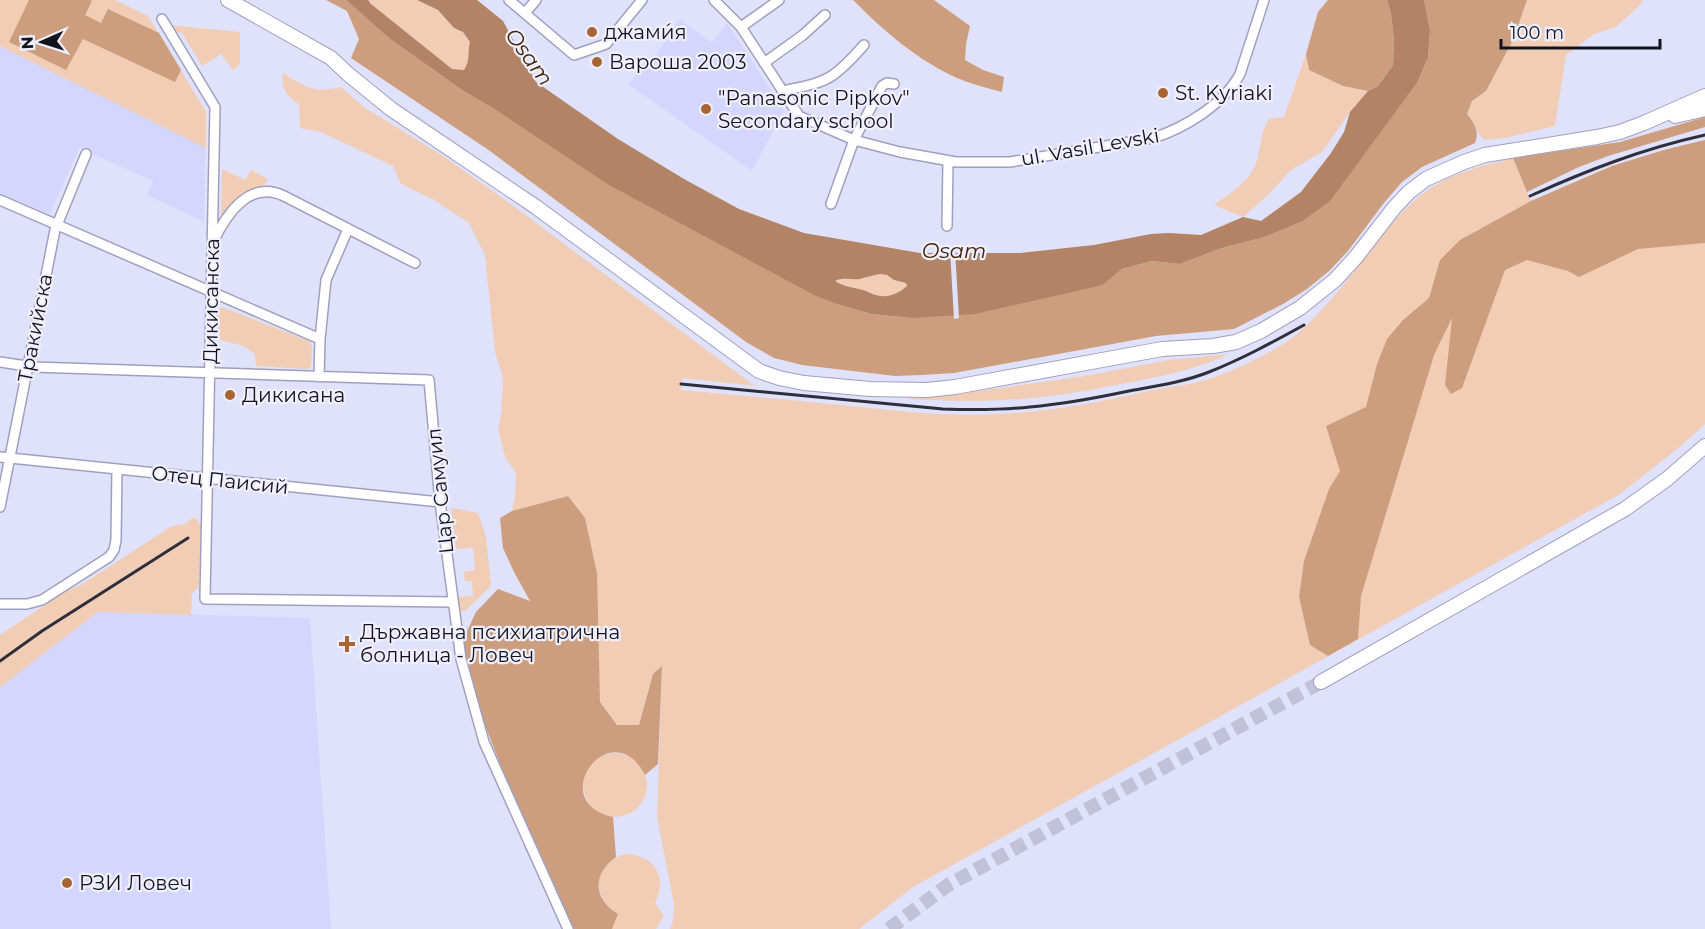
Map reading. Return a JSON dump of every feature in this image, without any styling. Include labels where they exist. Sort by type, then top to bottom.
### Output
[{"type":"street","points":[[228,0],[331,58],[391,109],[536,207],[759,370],[778,378],[804,383],[896,390],[955,387],[1162,349],[1213,346],[1236,342],[1261,331],[1300,308],[1335,280],[1394,208],[1426,179],[1455,165],[1485,155],[1620,132],[1705,96]]},
{"type":"street","points":[[508,0],[574,55],[606,44],[642,0]]},
{"type":"street","points":[[525,13],[536,0]]},
{"type":"street","name":"ul. Vasil Levski","points":[[714,0],[741,27],[799,116],[854,140],[900,152],[948,161],[985,163],[1010,162],[1153,138],[1190,123],[1235,84],[1264,0]]},
{"type":"street","points":[[741,27],[779,0]]},
{"type":"street","points":[[764,63],[803,35],[825,15]]},
{"type":"street","name":"Дикисанска","points":[[162,18],[214,107],[205,599],[452,602]]},
{"type":"street","points":[[783,91],[814,84],[832,76],[864,45]]},
{"type":"street","points":[[831,204],[854,140],[882,86],[887,83],[894,84]]},
{"type":"street","points":[[1644,123],[1705,109]]},
{"type":"street","name":"Тракийска","points":[[0,507],[5,458],[27,366],[56,224],[86,154]]},
{"type":"street","points":[[947,226],[948,161]]},
{"type":"street","points":[[212,244],[224,222],[236,207],[248,197],[263,192],[279,194],[415,263]]},
{"type":"street","points":[[0,200],[320,339]]},
{"type":"street","points":[[0,362],[27,366],[319,377],[326,280],[348,229]]},
{"type":"street","name":"Цар Самуил","points":[[319,377],[429,380],[440,502],[461,659],[484,742],[567,929]]},
{"type":"street","points":[[1321,682],[1625,509],[1705,446]]},
{"type":"street","name":"Отец Паисий","points":[[5,458],[440,502]]},
{"type":"street","points":[[0,604],[37,602],[109,557],[114,550],[116,540],[117,469]]},
{"type":"shaded area","points":[[0,0],[206,112],[204,222],[147,195],[153,181],[79,148],[50,214],[0,193]]},
{"type":"shaded area","points":[[0,0],[115,0],[148,16],[206,112],[206,148],[0,46]]},
{"type":"shaded area","points":[[29,0],[89,0],[92,1],[85,15],[101,23],[108,9],[159,33],[181,70],[175,82],[83,39],[66,70],[9,42]]},
{"type":"shaded area","points":[[326,0],[346,0],[390,39],[462,90],[837,304],[871,314],[912,318],[1103,285],[1122,269],[1152,261],[1180,264],[1222,248],[1265,237],[1303,221],[1330,200],[1417,83],[1428,58],[1430,30],[1424,0],[1527,0],[1513,40],[1486,91],[1472,101],[1467,114],[1477,131],[1475,143],[1422,167],[1402,182],[1348,251],[1329,271],[1307,289],[1283,304],[1234,329],[1156,336],[954,373],[895,376],[802,365],[774,358],[746,342],[490,151],[351,58],[359,39],[347,11]]},
{"type":"shaded area","points":[[346,0],[368,0],[452,69],[464,70],[470,42],[463,32],[454,28],[438,10],[417,0],[477,0],[503,21],[536,82],[618,139],[739,209],[804,233],[920,253],[1020,253],[1094,245],[1151,234],[1201,235],[1243,217],[1261,221],[1301,192],[1344,132],[1350,112],[1368,91],[1378,86],[1393,65],[1394,41],[1387,0],[1424,0],[1430,30],[1428,58],[1417,83],[1330,201],[1303,221],[1265,237],[1222,248],[1180,264],[1152,261],[1122,269],[1103,285],[975,314],[912,318],[871,314],[814,295],[609,185],[462,90],[390,39]],"holes":[[[887,275],[894,280],[906,283],[907,286],[893,295],[880,296],[835,281]]]},
{"type":"shaded area","points":[[368,0],[417,0],[438,10],[454,28],[463,32],[471,43],[465,70],[452,70]]},
{"type":"shaded area","points":[[853,0],[934,0],[970,26],[965,60],[983,70],[1004,77],[1002,92],[962,80],[928,63],[889,34]]},
{"type":"shaded area","points":[[1328,0],[1387,0],[1394,41],[1393,65],[1378,86],[1368,91],[1343,86],[1309,70],[1306,54],[1318,12]]},
{"type":"shaded area","points":[[1527,0],[1643,0],[1616,27],[1594,34],[1566,55],[1555,126],[1505,138],[1485,140],[1467,114],[1472,101],[1486,91],[1513,40]]},
{"type":"shaded area","points":[[680,19],[712,43],[727,23],[784,110],[752,171],[629,85],[648,58],[652,61]]},
{"type":"shaded area","points":[[169,25],[240,32],[240,64],[233,70],[221,54],[202,66],[182,33],[174,32]]},
{"type":"shaded area","points":[[1306,54],[1309,70],[1343,86],[1368,91],[1322,152],[1291,170],[1243,217],[1214,205],[1241,184],[1252,172],[1266,124],[1269,119],[1284,117]]},
{"type":"shaded area","points":[[283,73],[310,88],[323,90],[341,87],[364,107],[443,156],[512,205],[755,386],[682,378],[681,390],[943,414],[980,415],[1058,408],[1212,378],[1256,359],[1297,334],[1316,316],[1405,209],[1440,182],[1470,170],[1513,158],[1531,201],[1612,166],[1705,140],[1705,424],[1620,494],[913,887],[859,929],[670,929],[674,904],[657,817],[662,667],[653,674],[639,725],[617,725],[600,702],[598,644],[568,496],[512,511],[516,473],[505,457],[498,428],[503,379],[495,352],[485,255],[469,223],[434,200],[401,184],[393,166],[321,132],[300,128],[299,104],[285,91]]},
{"type":"shaded area","points":[[1705,117],[1705,127],[1608,156],[1527,192],[1513,158],[1620,142]]},
{"type":"shaded area","points":[[1705,140],[1705,243],[1638,249],[1579,277],[1568,271],[1527,260],[1505,270],[1462,388],[1451,394],[1445,385],[1452,318],[1434,355],[1361,596],[1358,639],[1328,656],[1310,645],[1299,597],[1304,561],[1329,489],[1340,471],[1326,426],[1366,407],[1377,364],[1387,339],[1403,320],[1429,298],[1440,260],[1460,240],[1531,201],[1612,166]]},
{"type":"shaded area","points":[[222,169],[245,180],[251,170],[268,179],[261,187],[240,197],[221,218]]},
{"type":"shaded area","points":[[880,274],[906,283],[907,286],[893,295],[880,296],[835,281],[860,279]]},
{"type":"shaded area","points":[[222,307],[309,341],[312,344],[311,367],[308,369],[256,366],[255,354],[244,346],[216,339],[216,312]]},
{"type":"shaded area","points":[[1229,354],[1194,368],[1169,374],[1051,396],[979,401],[904,399],[972,392],[1084,376],[1169,360]]},
{"type":"shaded area","points":[[568,496],[585,518],[597,573],[600,702],[617,725],[639,725],[653,674],[662,666],[658,764],[645,775],[631,758],[616,752],[602,756],[590,766],[584,780],[584,795],[593,808],[613,817],[616,857],[608,864],[599,879],[600,894],[610,908],[618,914],[612,929],[574,929],[484,723],[462,642],[476,612],[498,589],[530,601],[503,548],[500,518],[512,511]]},
{"type":"shaded area","points":[[451,508],[478,513],[486,537],[491,586],[465,611],[460,611],[457,602],[459,597],[473,596],[472,581],[465,581],[464,572],[475,570],[473,548],[456,549]]},
{"type":"shaded area","points":[[192,518],[196,518],[201,526],[199,587],[192,593],[191,615],[98,612],[0,687],[0,635],[66,591],[81,585],[172,526],[185,524]]},
{"type":"shaded area","points":[[98,612],[310,618],[331,929],[0,929],[0,687]]},
{"type":"shaded area","points":[[615,753],[633,759],[641,767],[647,785],[641,803],[633,811],[615,817],[597,811],[589,803],[583,785],[589,767],[597,759]]},
{"type":"shaded area","points":[[625,854],[644,858],[656,869],[659,876],[659,893],[655,903],[664,916],[656,929],[612,929],[618,914],[603,899],[599,890],[599,881],[606,865]]},
{"type":"pier","points":[[950,250],[955,250],[959,318],[954,319]]},
{"type":"tunnel","points":[[889,929],[948,885],[1321,682]]},
{"type":"railway","points":[[1530,196],[1616,161],[1705,135]]},
{"type":"railway","points":[[681,384],[943,409],[986,410],[1030,407],[1092,398],[1190,378],[1233,362],[1304,325]]},
{"type":"railway","points":[[0,661],[42,631],[188,538]]},
{"type":"place","name":"джами́я","points":[[592,32]]},
{"type":"place","name":"Вароша 2003","points":[[597,62]]},
{"type":"place","name":"St. Kyriaki","points":[[1163,93]]},
{"type":"place","name":"\"Panasonic Pipkov\" Secondary school","points":[[706,109]]},
{"type":"place","name":"Дикисана","points":[[230,395]]},
{"type":"place","name":"Държавна психиатрична болница - Ловеч","points":[[347,644]]},
{"type":"place","name":"РЗИ Ловеч","points":[[67,883]]},
{"type":"water label","name":"Osam","points":[[529,57]]},
{"type":"water label","name":"Osam","points":[[954,251]]}]
